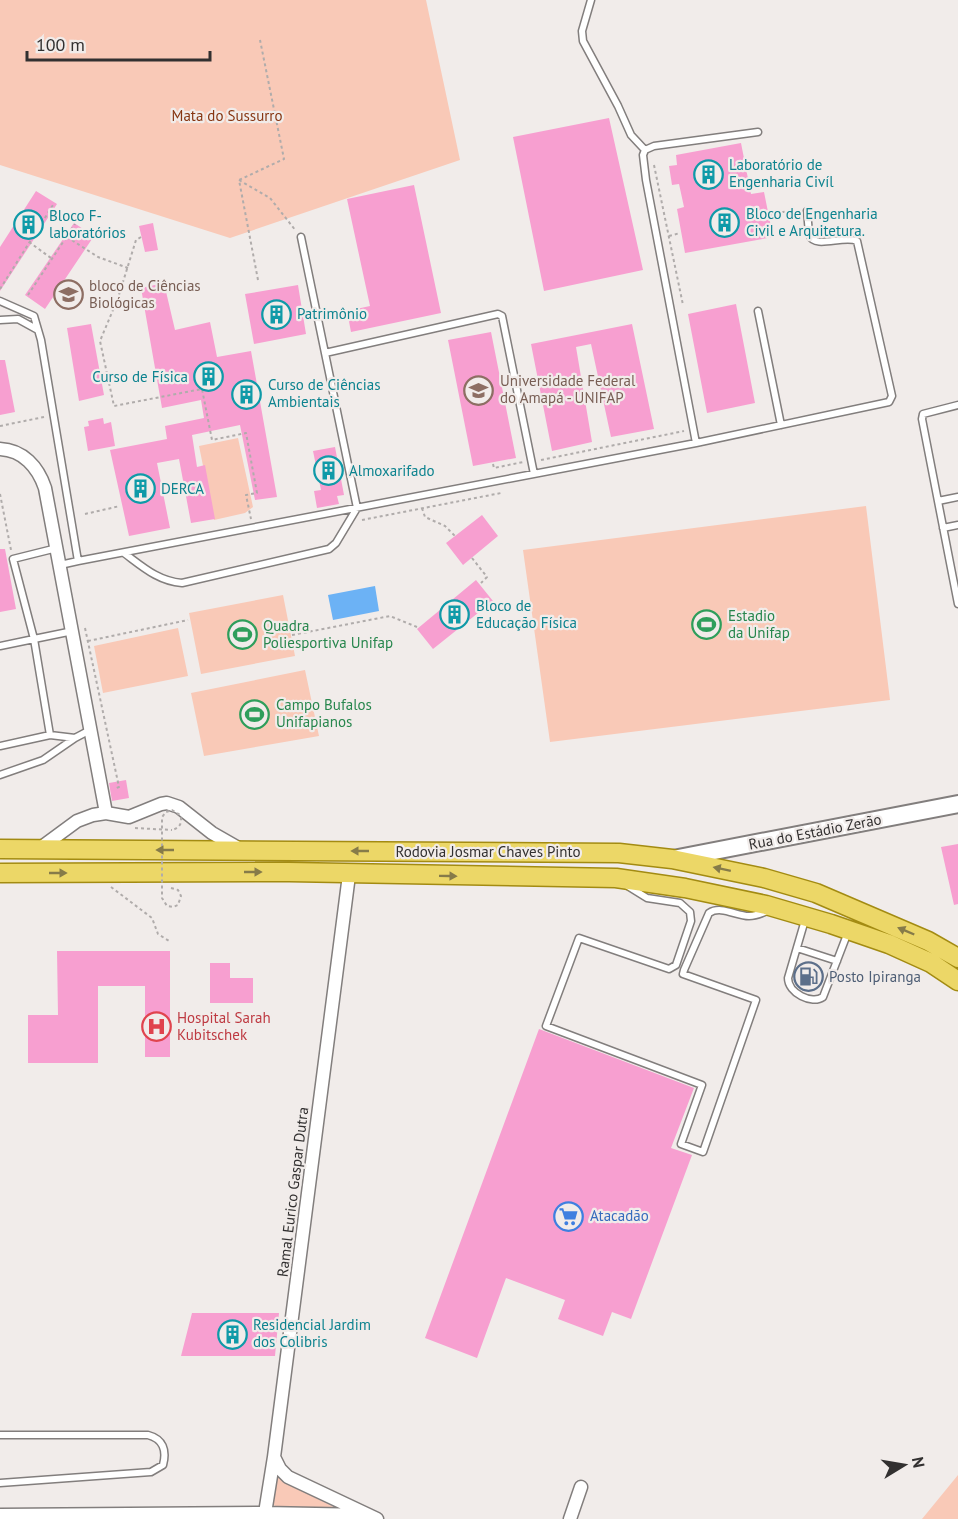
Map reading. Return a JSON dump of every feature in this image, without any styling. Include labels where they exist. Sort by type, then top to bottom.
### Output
[{"type":"main road","name":"Rodovia Josmar Chaves Pinto","points":[[0,849],[619,853],[672,859],[764,878],[816,893],[928,941],[958,958]]},
{"type":"main road","name":"Rodovia Josmar Chaves Pinto","points":[[0,873],[289,872],[349,875],[616,878],[685,888],[806,916],[889,944],[931,963],[958,981]]},
{"type":"street","points":[[0,449],[12,451],[33,465],[41,476],[45,488],[74,631],[106,813]]},
{"type":"street","points":[[39,849],[77,822],[93,815],[106,813],[129,817],[168,803],[179,807],[212,833],[244,851]]},
{"type":"street","name":"Rua do Estádio Zerão","points":[[672,859],[958,804]]},
{"type":"street","name":"Ramal Eurico Gaspar Dutra","points":[[265,1513],[349,875]]},
{"type":"street","points":[[274,1457],[280,1469],[288,1477],[372,1517]]},
{"type":"street","points":[[570,1519],[581,1487]]},
{"type":"street","points":[[0,1515],[265,1513],[372,1517]]},
{"type":"lane","points":[[591,0],[582,31],[583,41],[631,135],[645,150]]},
{"type":"lane","points":[[696,443],[643,155],[645,150],[654,146],[758,132]]},
{"type":"lane","points":[[60,565],[696,443],[889,402],[892,396],[857,241],[846,238],[818,243],[813,241],[810,237],[807,211]]},
{"type":"lane","points":[[124,553],[155,576],[182,583],[329,549],[336,543],[357,508],[301,237]]},
{"type":"lane","points":[[0,301],[34,316],[78,561]]},
{"type":"lane","points":[[758,311],[781,425]]},
{"type":"lane","points":[[325,353],[498,314],[502,316],[534,474]]},
{"type":"lane","points":[[0,320],[18,318],[38,330]]},
{"type":"lane","points":[[958,405],[923,414],[922,419],[958,604]]},
{"type":"lane","points":[[938,501],[958,497]]},
{"type":"lane","points":[[943,528],[958,525]]},
{"type":"lane","points":[[50,735],[34,639],[13,559],[57,548]]},
{"type":"lane","points":[[0,646],[74,631]]},
{"type":"lane","points":[[0,775],[43,760],[92,729]]},
{"type":"lane","points":[[0,746],[50,735],[75,738]]},
{"type":"lane","points":[[616,878],[640,895],[680,903],[690,912],[691,921],[676,965],[669,969],[579,938],[546,1026],[702,1085],[681,1144],[703,1152],[756,1000],[683,974],[684,970],[709,913],[717,909],[749,916],[759,915],[775,908]]},
{"type":"lane","points":[[806,916],[788,985],[791,990],[814,1001],[823,998],[849,930]]},
{"type":"lane","points":[[797,948],[837,961]]},
{"type":"lane","points":[[0,1436],[156,1437],[162,1443],[165,1459],[159,1469],[151,1472],[0,1484]]},
{"type":"path","points":[[239,180],[284,159],[260,40]]},
{"type":"path","points":[[653,159],[683,305]]},
{"type":"path","points":[[239,180],[270,198],[301,237]]},
{"type":"path","points":[[239,180],[258,280]]},
{"type":"path","points":[[0,289],[53,205]]},
{"type":"path","points":[[770,215],[792,210]]},
{"type":"path","points":[[28,295],[75,224]]},
{"type":"path","points":[[669,236],[680,233]]},
{"type":"path","points":[[67,237],[98,257],[128,267]]},
{"type":"path","points":[[141,237],[136,240],[118,298],[100,341],[114,406],[202,389],[212,440],[246,433],[257,493],[246,495],[251,519]]},
{"type":"path","points":[[29,242],[52,259]]},
{"type":"path","points":[[118,298],[129,303],[143,301]]},
{"type":"path","points":[[541,460],[687,430]]},
{"type":"path","points":[[493,464],[494,468],[523,462]]},
{"type":"path","points":[[0,494],[13,559]]},
{"type":"path","points":[[362,520],[501,494]]},
{"type":"path","points":[[85,514],[120,507]]},
{"type":"path","points":[[422,508],[424,517],[445,525],[454,536]]},
{"type":"path","points":[[472,558],[487,577],[481,583]]},
{"type":"path","points":[[292,635],[390,616],[417,627]]},
{"type":"path","points":[[88,641],[188,621]]},
{"type":"path","points":[[161,888],[171,888],[178,890],[181,899],[178,904],[173,907],[164,904],[162,898],[162,817],[166,812],[172,810],[180,815],[182,822],[172,830]]},
{"type":"path","points":[[119,886],[109,886],[152,918],[158,934],[169,941]]},
{"type":"green space","name":"Mata do Sussurro","points":[[0,0],[426,0],[460,160],[230,238],[0,165]]},
{"type":"green space","points":[[238,438],[253,507],[245,513],[214,520],[199,446]]},
{"type":"green space","name":"Estadio da Unifap","points":[[866,506],[890,700],[550,742],[523,550]]},
{"type":"green space","name":"Quadra Poliesportiva Unifap","points":[[283,595],[295,656],[201,674],[189,613]]},
{"type":"green space","points":[[178,628],[188,676],[103,693],[94,646]]},
{"type":"green space","name":"Campo Bufalos Unifapianos","points":[[305,670],[319,736],[204,756],[191,693]]},
{"type":"green space","points":[[278,1474],[286,1483],[336,1508],[278,1508],[271,1503]]},
{"type":"green space","points":[[958,1475],[958,1519],[922,1519]]},
{"type":"water","points":[[375,586],[379,611],[333,620],[328,595]]},
{"type":"building","points":[[609,118],[643,270],[544,291],[513,137]]},
{"type":"building","points":[[741,143],[751,194],[764,192],[773,237],[685,253],[677,209],[684,207],[679,184],[672,185],[669,166],[677,165],[676,155]]},
{"type":"building","points":[[414,185],[441,313],[351,332],[347,311],[370,306],[347,199]]},
{"type":"building","name":"Bloco F- laboratórios","points":[[36,191],[57,204],[0,291],[0,247]]},
{"type":"building","points":[[74,223],[94,236],[45,309],[25,295]]},
{"type":"building","points":[[153,223],[158,250],[145,252],[139,226]]},
{"type":"building","points":[[164,283],[175,330],[210,322],[217,357],[251,351],[277,497],[255,500],[240,425],[192,435],[197,467],[205,465],[215,519],[191,523],[179,459],[157,463],[170,528],[129,536],[110,450],[167,439],[165,426],[204,418],[201,400],[162,408],[141,288]]},
{"type":"building","name":"Patrimônio","points":[[298,285],[306,334],[254,344],[245,294]]},
{"type":"building","points":[[736,304],[755,403],[707,413],[688,314]]},
{"type":"building","points":[[91,324],[104,395],[79,401],[67,328]]},
{"type":"building","points":[[632,324],[654,429],[611,437],[591,344],[576,347],[592,442],[552,451],[531,344]]},
{"type":"building","points":[[491,332],[516,458],[473,466],[448,340]]},
{"type":"building","points":[[0,360],[5,360],[15,412],[0,415]]},
{"type":"building","points":[[103,418],[104,424],[111,422],[115,446],[88,451],[84,427],[89,426],[88,421]]},
{"type":"building","name":"Almoxarifado","points":[[335,447],[344,495],[337,496],[339,504],[317,508],[314,491],[321,490],[313,451]]},
{"type":"building","name":"Bloco de Educação Física","points":[[482,515],[498,536],[463,565],[446,543]]},
{"type":"building","points":[[0,549],[5,549],[16,609],[0,612]]},
{"type":"building","name":"Bloco de Educação Física","points":[[476,580],[493,601],[433,649],[417,629]]},
{"type":"building","points":[[126,780],[129,798],[112,801],[109,783]]},
{"type":"building","points":[[958,844],[958,904],[954,905],[941,847]]},
{"type":"building","points":[[57,951],[170,951],[170,1057],[145,1057],[145,986],[98,986],[98,1063],[28,1063],[28,1015],[58,1015]]},
{"type":"building","points":[[210,963],[230,963],[230,978],[253,978],[253,1003],[210,1003]]},
{"type":"building","name":"Atacadão","points":[[539,1029],[694,1088],[671,1148],[692,1155],[631,1319],[612,1312],[603,1336],[558,1319],[565,1300],[506,1278],[477,1358],[425,1338]]},
{"type":"building","name":"Residencial Jardim dos Colibris","points":[[192,1313],[279,1313],[275,1356],[181,1356]]},
{"type":"place","name":"Laboratório de Engenharia Civíl","points":[[708,174]]},
{"type":"place","name":"Bloco de Engenharia Civil e Arquitetura.","points":[[725,223]]},
{"type":"place","name":"Bloco F- laboratórios","points":[[28,225]]},
{"type":"place","name":"bloco de Ciências Biológicas","points":[[68,295]]},
{"type":"place","name":"Patrimônio","points":[[276,314]]},
{"type":"place","name":"Curso de Física","points":[[209,377]]},
{"type":"place","name":"Universidade Federal do Amapá - UNIFAP","points":[[479,390]]},
{"type":"place","name":"Curso de Ciências Ambientais","points":[[247,394]]},
{"type":"place","name":"Almoxarifado","points":[[328,471]]},
{"type":"place","name":"DERCA","points":[[140,489]]},
{"type":"place","name":"Bloco de Educação Física","points":[[455,615]]},
{"type":"place","name":"Estadio da Unifap","points":[[707,625]]},
{"type":"place","name":"Quadra Poliesportiva Unifap","points":[[242,635]]},
{"type":"place","name":"Campo Bufalos Unifapianos","points":[[255,714]]},
{"type":"place","name":"Posto Ipiranga","points":[[808,977]]},
{"type":"place","name":"Hospital Sarah Kubitschek","points":[[156,1027]]},
{"type":"place","name":"Atacadão","points":[[569,1216]]},
{"type":"place","name":"Residencial Jardim dos Colibris","points":[[232,1334]]}]
